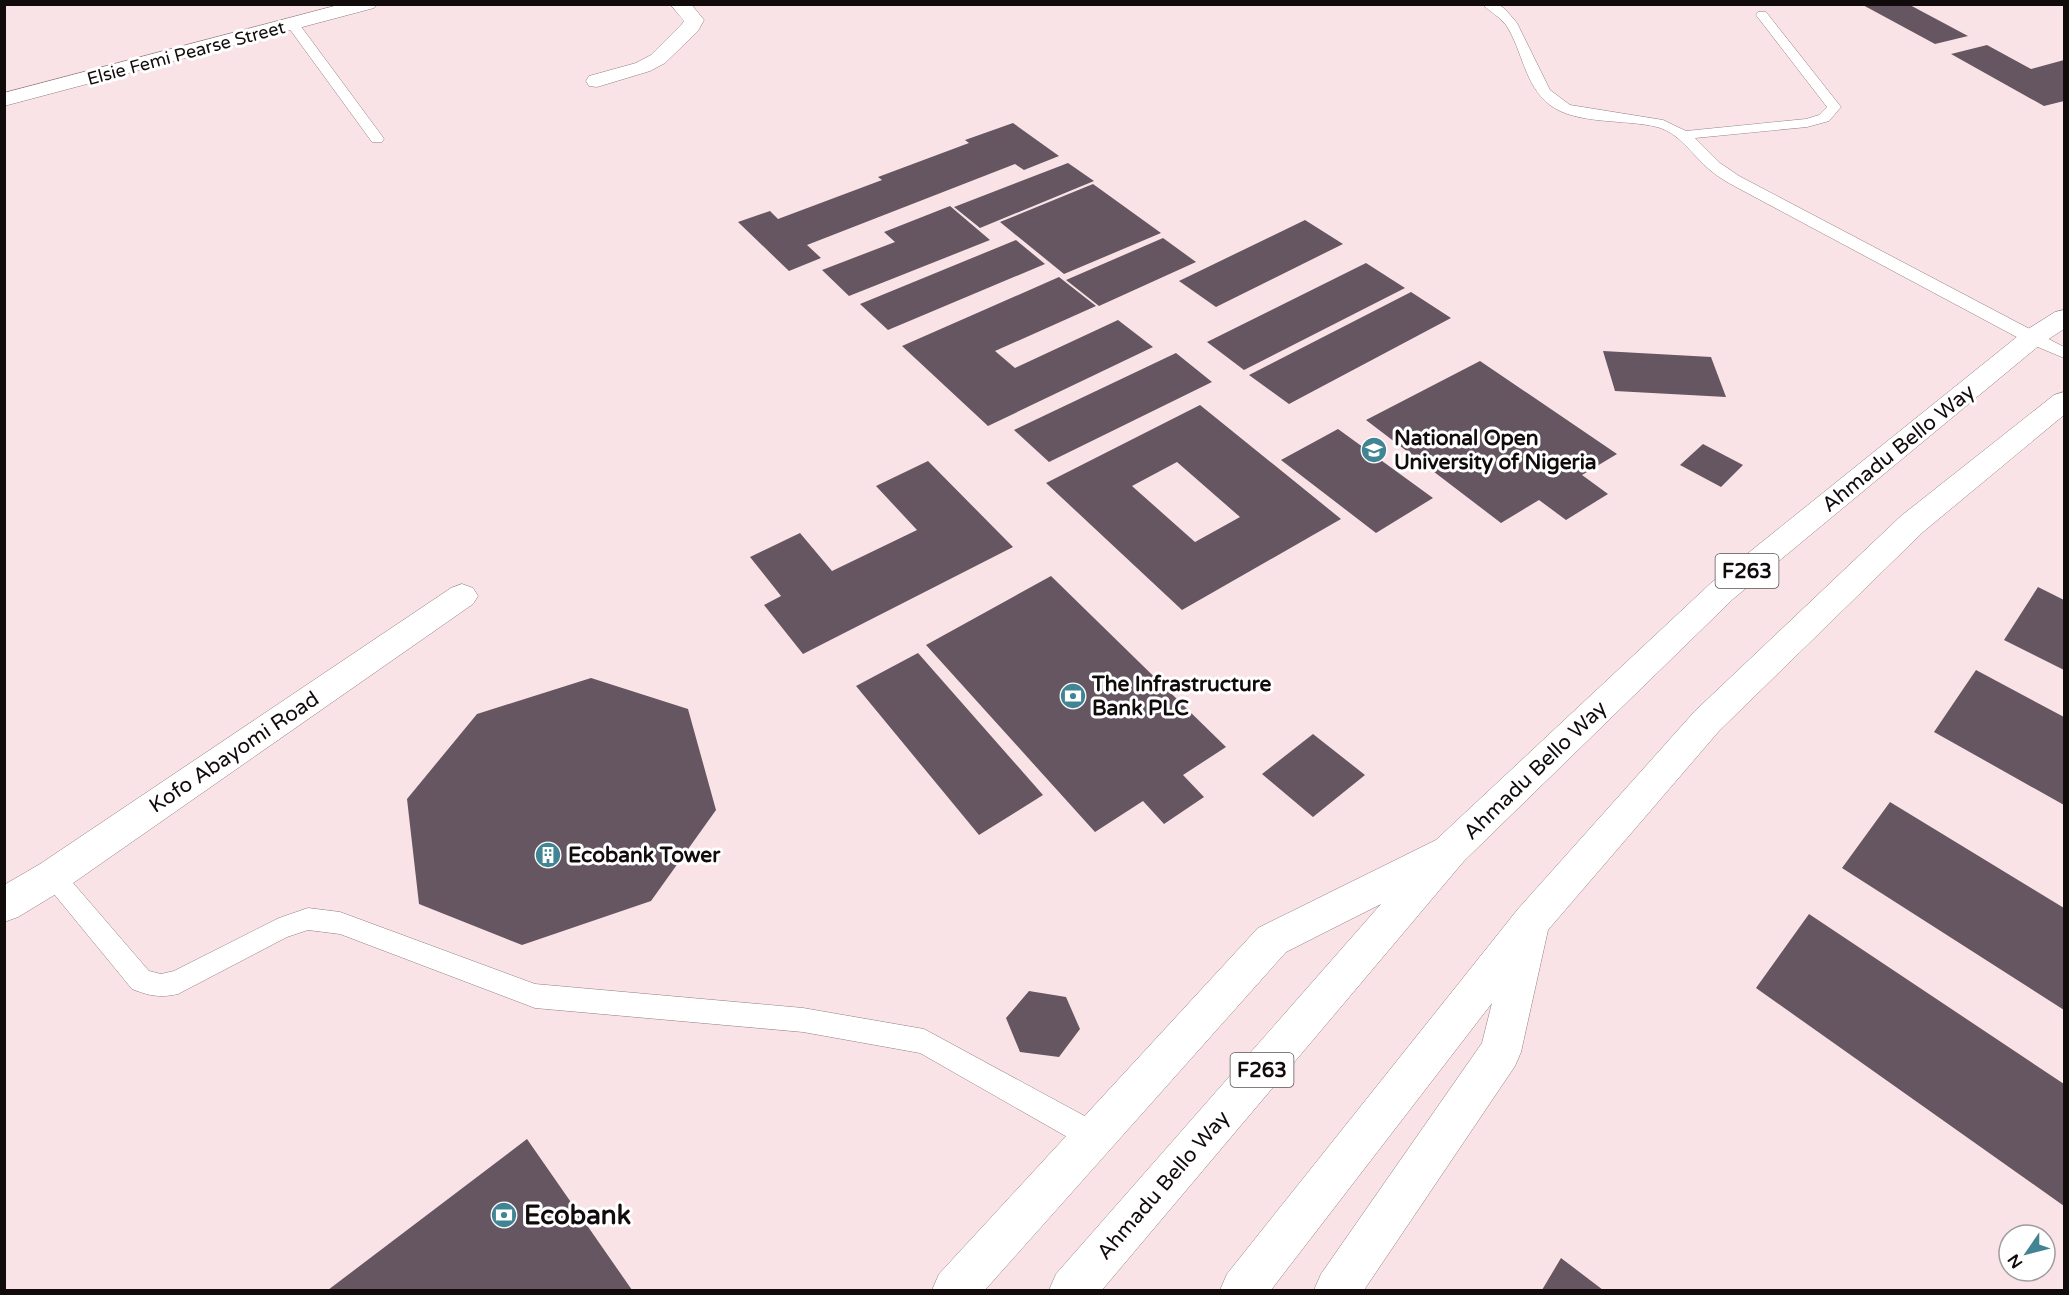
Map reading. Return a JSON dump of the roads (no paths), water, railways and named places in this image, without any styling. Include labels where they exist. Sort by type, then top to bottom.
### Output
[{"type":"main road","name":"Elsie Femi Pearse Street","points":[[4,100],[367,4]]},
{"type":"main road","points":[[597,81],[658,60],[691,27],[694,20],[680,4]]},
{"type":"main road","name":"Ahmadu Bello Way","points":[[1072,1290],[1451,850],[1722,591],[2032,338],[2064,318]]},
{"type":"main road","points":[[1243,1290],[1532,921],[1707,721],[1912,524],[2064,401]]},
{"type":"main road","name":"Kofo Abayomi Road","points":[[4,905],[53,876],[462,596]]},
{"type":"main road","points":[[955,1290],[1272,940],[1451,850]]},
{"type":"main road","points":[[1337,1290],[1500,1052],[1532,921]]},
{"type":"lane","points":[[1488,4],[1507,14],[1542,89],[1556,104],[1581,111],[1664,124],[1685,135],[1704,158],[1722,172],[2064,353]]},
{"type":"lane","points":[[1685,135],[1807,123],[1824,118],[1834,107],[1762,15]]},
{"type":"lane","points":[[292,24],[376,139]]},
{"type":"lane","points":[[53,876],[141,981],[161,986],[178,982],[279,929],[308,918],[340,923],[535,996],[803,1020],[924,1041],[1093,1136]]},
{"type":"place","name":"National Open University of Nigeria","points":[[1374,450]]},
{"type":"place","name":"The Infrastructure Bank PLC","points":[[1073,696]]},
{"type":"place","name":"Ecobank Tower","points":[[548,855]]},
{"type":"place","name":"Ecobank","points":[[504,1215]]}]
